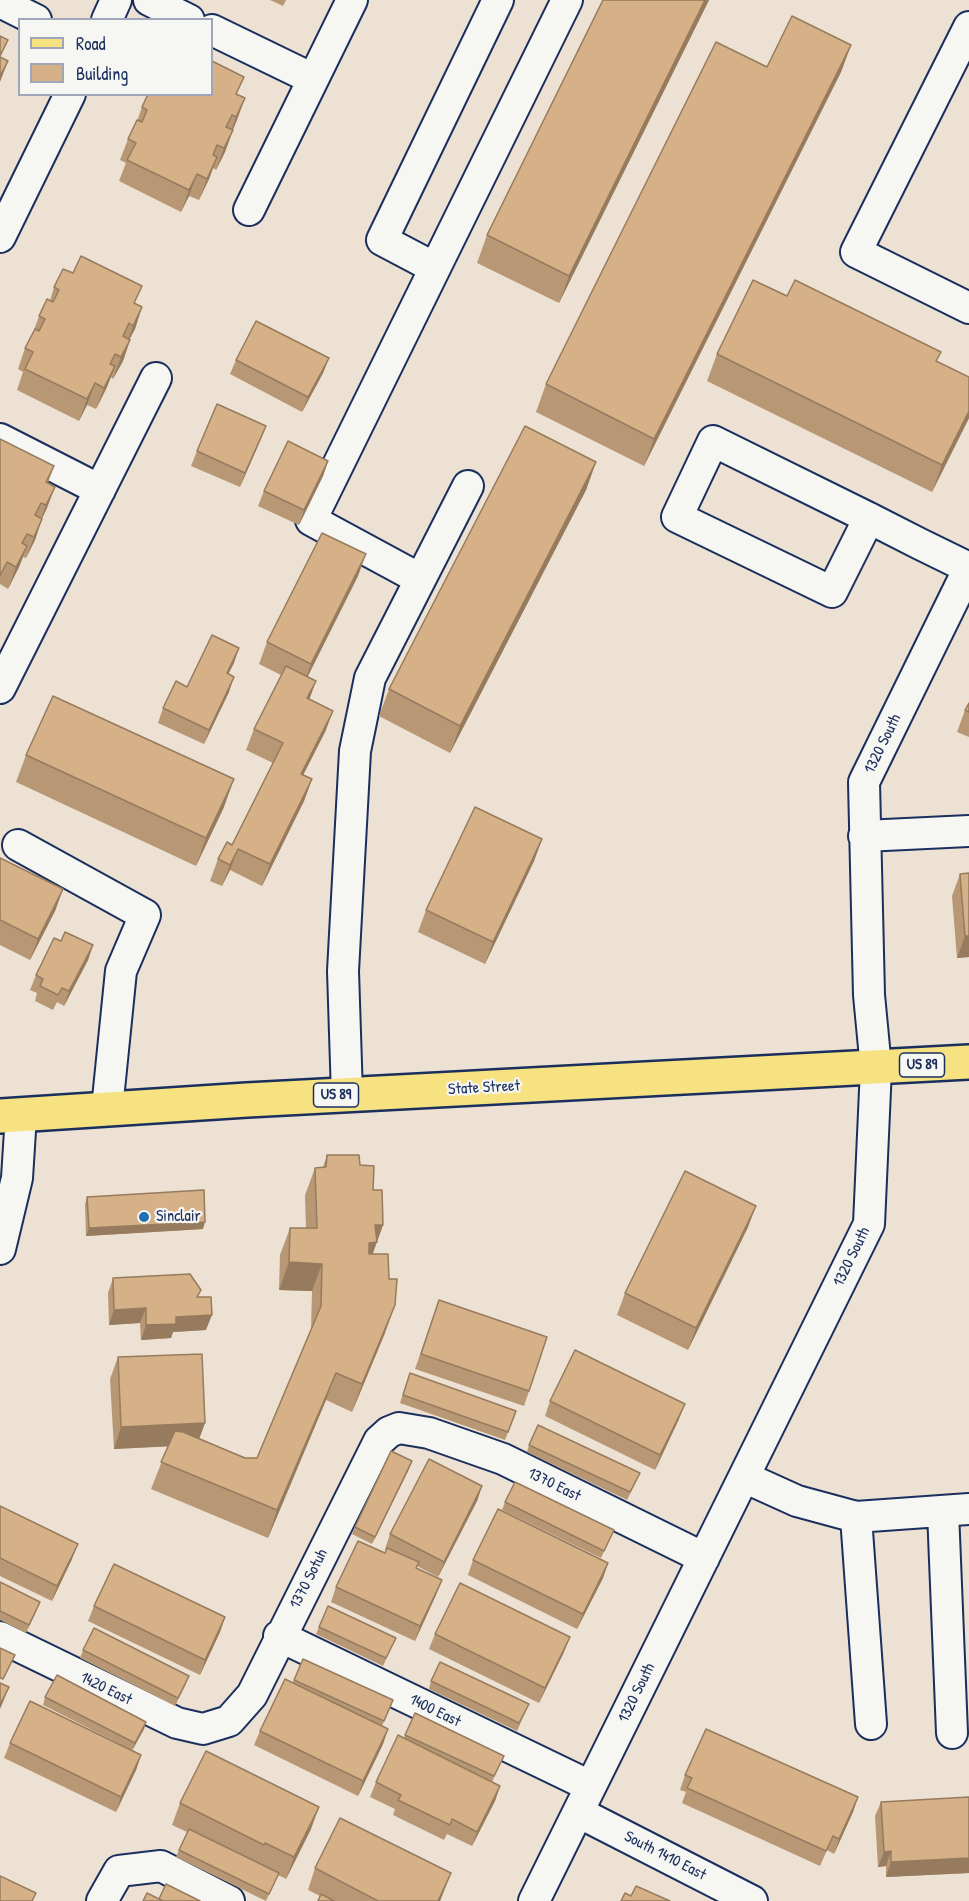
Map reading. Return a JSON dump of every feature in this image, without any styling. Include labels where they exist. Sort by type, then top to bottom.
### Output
[{"type":"main road","name":"State Street","points":[[11,1116],[347,1095],[969,1062]]},
{"type":"street","points":[[108,18],[116,0]]},
{"type":"street","points":[[149,0],[185,18]]},
{"type":"street","points":[[249,210],[352,0]]},
{"type":"street","points":[[435,268],[382,240],[498,0]]},
{"type":"street","points":[[420,579],[311,520],[567,0]]},
{"type":"street","points":[[0,2],[32,18]]},
{"type":"street","points":[[969,27],[856,252],[969,308]]},
{"type":"street","points":[[213,30],[313,79]]},
{"type":"street","points":[[0,237],[69,96]]},
{"type":"street","points":[[0,688],[156,378]]},
{"type":"street","points":[[0,439],[100,490]]},
{"type":"street","points":[[868,518],[832,592],[676,517],[713,441],[969,568]]},
{"type":"street","points":[[347,1095],[344,971],[355,752],[370,678],[468,486]]},
{"type":"street","name":"1320 South","points":[[534,1901],[869,1224],[876,1068],[869,995],[864,782],[962,601],[969,568]]},
{"type":"street","points":[[864,837],[969,831]]},
{"type":"street","points":[[18,845],[145,915],[121,971],[107,1109]]},
{"type":"street","points":[[0,1249],[17,1178],[11,1116]]},
{"type":"street","name":"1370 East","points":[[399,1428],[429,1434],[503,1460],[704,1558]]},
{"type":"street","name":"1370 Sotuh","points":[[215,1728],[229,1721],[241,1710],[378,1441],[388,1432],[399,1428]]},
{"type":"street","points":[[744,1477],[797,1502],[856,1516],[956,1510],[952,1732]]},
{"type":"street","points":[[856,1516],[871,1724]]},
{"type":"street","name":"1400 East","points":[[279,1636],[584,1799]]},
{"type":"street","name":"1420 East","points":[[0,1637],[177,1723],[203,1729],[215,1728]]},
{"type":"street","name":"South 1410 East","points":[[584,1799],[752,1901]]},
{"type":"street","points":[[102,1901],[120,1871],[161,1866],[230,1901]]},
{"type":"building","points":[[603,0],[705,0],[569,276],[487,235]]},
{"type":"building","points":[[792,16],[851,45],[654,439],[546,384],[716,42],[767,67]]},
{"type":"building","points":[[0,36],[8,40],[0,56]]},
{"type":"building","points":[[0,57],[8,61],[0,76]]},
{"type":"building","points":[[213,62],[244,77],[236,94],[245,98],[236,117],[232,115],[226,127],[233,130],[224,148],[217,145],[213,155],[217,157],[207,179],[197,174],[189,190],[127,160],[136,143],[128,139],[137,120],[142,122],[147,110],[142,107],[147,96],[213,96]]},
{"type":"building","points":[[81,256],[142,286],[134,303],[142,307],[133,326],[129,323],[123,336],[130,340],[121,357],[115,354],[110,364],[115,366],[104,388],[95,383],[87,399],[25,369],[33,352],[25,348],[35,329],[39,331],[45,319],[39,316],[47,299],[53,302],[59,290],[54,287],[63,269],[73,273]]},
{"type":"building","points":[[753,280],[787,296],[795,280],[941,352],[936,361],[969,377],[969,411],[942,465],[717,354]]},
{"type":"building","points":[[256,321],[329,358],[308,397],[236,360]]},
{"type":"building","points":[[217,404],[266,426],[245,473],[197,451]]},
{"type":"building","points":[[525,426],[596,462],[460,726],[389,689]]},
{"type":"building","points":[[0,439],[54,466],[46,482],[55,487],[46,505],[41,503],[35,515],[42,519],[34,537],[27,534],[22,543],[27,546],[16,567],[7,562],[0,576]]},
{"type":"building","points":[[288,441],[328,461],[304,510],[264,491]]},
{"type":"building","points":[[322,533],[366,554],[311,664],[267,642]]},
{"type":"building","points":[[212,635],[239,648],[227,673],[234,677],[209,730],[163,708],[176,681],[187,687]]},
{"type":"building","points":[[286,666],[316,681],[307,698],[333,711],[301,774],[312,779],[270,864],[238,849],[230,865],[218,859],[227,842],[232,845],[283,743],[254,729]]},
{"type":"building","points":[[53,696],[234,779],[206,838],[26,755]]},
{"type":"building","points":[[475,807],[542,839],[493,942],[426,910]]},
{"type":"building","points":[[0,858],[63,889],[38,939],[0,920]]},
{"type":"building","points":[[969,873],[969,936],[965,936],[960,874]]},
{"type":"building","points":[[65,932],[93,945],[69,991],[62,988],[58,995],[40,986],[43,979],[36,975],[54,938],[61,941]]},
{"type":"building","points":[[327,1155],[359,1155],[360,1165],[374,1166],[373,1190],[382,1190],[383,1225],[375,1225],[377,1242],[369,1243],[369,1254],[388,1254],[389,1279],[397,1279],[395,1305],[362,1384],[336,1373],[277,1510],[161,1462],[175,1431],[183,1432],[245,1458],[257,1458],[321,1306],[322,1264],[289,1262],[290,1228],[317,1228],[315,1168],[326,1167]]},
{"type":"building","points":[[685,1171],[756,1206],[696,1328],[625,1293]]},
{"type":"building","name":"Sinclair","points":[[204,1190],[205,1222],[89,1228],[87,1197]]},
{"type":"building","points":[[190,1274],[201,1290],[197,1297],[211,1297],[212,1315],[176,1317],[176,1324],[146,1325],[146,1308],[114,1310],[113,1278]]},
{"type":"building","points":[[439,1300],[547,1337],[529,1391],[421,1354]]},
{"type":"building","points":[[575,1350],[685,1404],[660,1455],[550,1401]]},
{"type":"building","points":[[202,1354],[205,1423],[121,1427],[118,1357]]},
{"type":"building","points":[[410,1373],[516,1411],[508,1432],[403,1395]]},
{"type":"building","points":[[538,1425],[640,1473],[630,1492],[529,1445]]},
{"type":"building","points":[[391,1451],[412,1461],[375,1537],[355,1527]]},
{"type":"building","points":[[429,1459],[482,1486],[444,1562],[390,1534]]},
{"type":"building","points":[[515,1482],[614,1530],[604,1551],[505,1502]]},
{"type":"building","points":[[0,1506],[78,1544],[57,1586],[0,1558]]},
{"type":"building","points":[[498,1509],[608,1563],[583,1614],[473,1560]]},
{"type":"building","points":[[358,1541],[385,1553],[387,1548],[419,1562],[416,1568],[442,1580],[420,1626],[336,1587]]},
{"type":"building","points":[[114,1564],[225,1617],[205,1660],[94,1606]]},
{"type":"building","points":[[0,1582],[40,1602],[29,1625],[0,1611]]},
{"type":"building","points":[[460,1583],[570,1637],[545,1688],[435,1634]]},
{"type":"building","points":[[328,1606],[396,1638],[386,1658],[319,1627]]},
{"type":"building","points":[[94,1628],[189,1676],[178,1698],[83,1650]]},
{"type":"building","points":[[0,1648],[15,1655],[3,1679],[0,1678]]},
{"type":"building","points":[[303,1659],[393,1700],[384,1721],[294,1680]]},
{"type":"building","points":[[440,1662],[529,1704],[519,1723],[431,1681]]},
{"type":"building","points":[[57,1675],[146,1722],[135,1743],[45,1697]]},
{"type":"building","points":[[285,1679],[388,1729],[363,1781],[260,1731]]},
{"type":"building","points":[[0,1683],[9,1687],[0,1705]]},
{"type":"building","points":[[30,1701],[141,1755],[121,1797],[10,1743]]},
{"type":"building","points":[[415,1713],[504,1756],[494,1776],[405,1735]]},
{"type":"building","points":[[706,1729],[858,1797],[839,1839],[833,1836],[826,1851],[687,1788],[692,1778],[685,1775]]},
{"type":"building","points":[[398,1735],[500,1786],[477,1832],[452,1819],[450,1825],[398,1800],[401,1795],[376,1782]]},
{"type":"building","points":[[206,1751],[319,1807],[294,1857],[265,1843],[264,1845],[180,1803]]},
{"type":"building","points":[[969,1797],[969,1858],[891,1862],[891,1851],[884,1852],[881,1802]]},
{"type":"building","points":[[340,1818],[451,1873],[438,1901],[378,1901],[315,1868]]},
{"type":"building","points":[[189,1829],[279,1873],[269,1894],[179,1850]]},
{"type":"building","points":[[0,1876],[36,1893],[32,1901],[0,1901]]},
{"type":"building","points":[[166,1884],[200,1901],[163,1901],[159,1899]]},
{"type":"building","points":[[636,1886],[670,1901],[621,1901],[625,1893],[631,1896]]},
{"type":"building","points":[[147,1893],[163,1901],[143,1901]]},
{"type":"building","points":[[321,1894],[334,1901],[318,1901]]},
{"type":"place","name":"Sinclair","points":[[144,1217]]}]
